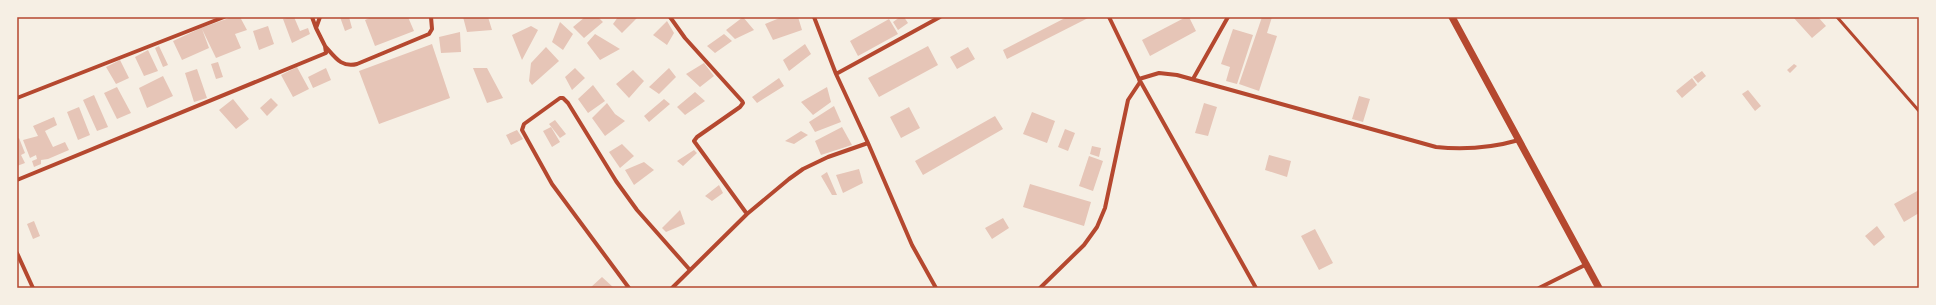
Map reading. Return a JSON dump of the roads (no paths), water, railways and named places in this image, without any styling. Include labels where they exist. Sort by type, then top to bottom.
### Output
[{"type":"street","points":[[17,98],[224,17]]},
{"type":"street","points":[[312,17],[325,46],[340,63],[346,66],[357,64],[429,34],[432,29],[431,17]]},
{"type":"street","points":[[316,28],[320,17]]},
{"type":"street","points":[[670,17],[685,38],[743,103],[740,107],[697,137],[694,141],[747,214]]},
{"type":"street","points":[[814,17],[836,74],[868,143],[912,245],[936,288]]},
{"type":"street","points":[[836,74],[940,17]]},
{"type":"street","points":[[1109,17],[1139,79],[1256,288]]},
{"type":"street","points":[[1193,79],[1228,17]]},
{"type":"street","points":[[1452,17],[1599,288]]},
{"type":"street","points":[[17,180],[326,53],[325,46]]},
{"type":"street","points":[[1139,79],[1158,73],[1168,73],[1436,147],[1456,149],[1479,148],[1519,140]]},
{"type":"street","points":[[1040,288],[1084,245],[1097,227],[1105,208],[1128,100],[1140,82],[1139,79]]},
{"type":"street","points":[[629,288],[552,184],[522,130],[524,124],[560,98],[568,102],[616,181],[637,210],[690,270]]},
{"type":"street","points":[[672,288],[747,214],[789,178],[803,169],[828,157],[868,143]]},
{"type":"street","points":[[17,253],[33,288]]},
{"type":"street","points":[[1539,288],[1587,264]]},
{"type":"lane","points":[[1837,17],[1919,111]]}]
